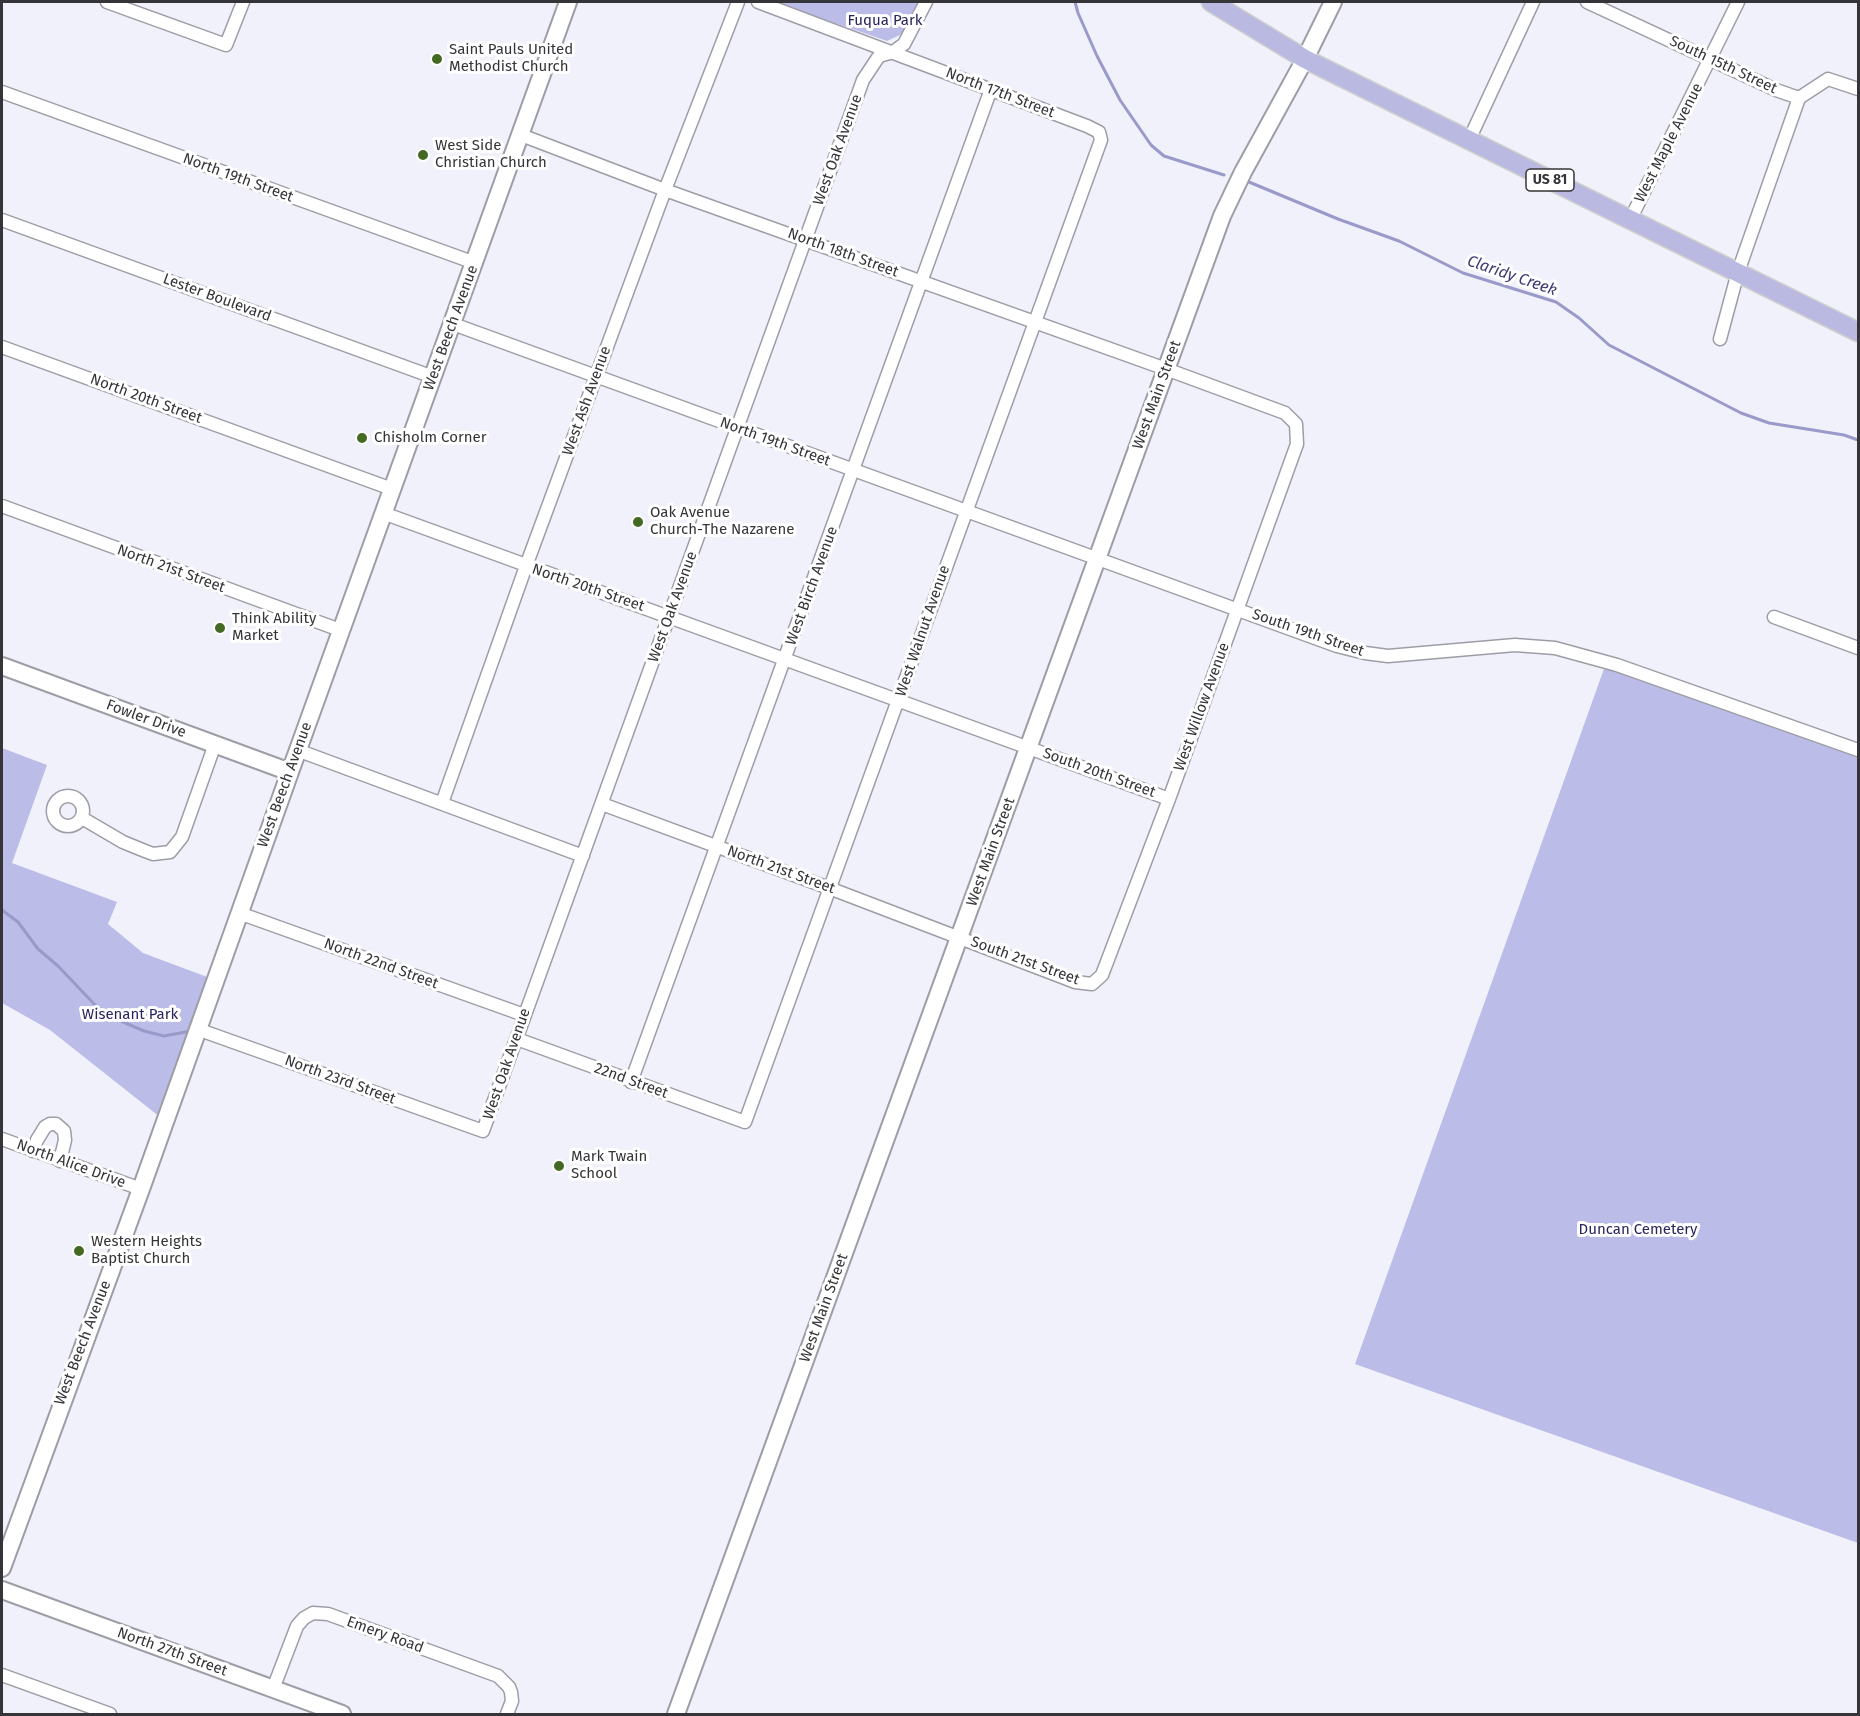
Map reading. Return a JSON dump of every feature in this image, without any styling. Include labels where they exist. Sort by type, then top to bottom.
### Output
[{"type":"main road","name":"US 81","points":[[1211,2],[1305,59],[1858,332]]},
{"type":"street","points":[[107,2],[226,45],[243,2]]},
{"type":"street","name":"West Beech Avenue","points":[[2,1568],[141,1189],[340,630],[434,377],[568,2]]},
{"type":"street","name":"West Ash Avenue","points":[[442,803],[664,190],[738,2]]},
{"type":"street","name":"North 17th Street","points":[[758,2],[1087,126],[1099,132],[1101,140]]},
{"type":"street","name":"West Oak Avenue","points":[[483,1131],[863,80],[879,56],[893,52],[904,44],[926,2]]},
{"type":"street","name":"West Main Street","points":[[676,1714],[1222,216],[1263,133],[1305,59],[1333,2]]},
{"type":"street","points":[[1469,140],[1533,2]]},
{"type":"street","name":"South 15th Street","points":[[1587,2],[1776,90],[1799,98]]},
{"type":"street","name":"West Maple Avenue","points":[[1630,220],[1738,2]]},
{"type":"street","points":[[1720,339],[1738,272],[1799,98],[1828,79],[1858,89]]},
{"type":"street","name":"West Birch Avenue","points":[[631,1082],[991,89]]},
{"type":"street","name":"North 19th Street","points":[[2,92],[475,263]]},
{"type":"street","name":"North 18th Street","points":[[521,135],[664,190],[806,239],[1285,413],[1296,424]]},
{"type":"street","name":"West Walnut Avenue","points":[[745,1122],[1101,140]]},
{"type":"street","name":"Lester Boulevard","points":[[2,220],[434,377]]},
{"type":"street","name":"North 19th Street","points":[[453,324],[737,429],[1098,558]]},
{"type":"street","name":"North 20th Street","points":[[2,347],[393,489]]},
{"type":"street","name":"West Willow Avenue","points":[[1092,984],[1102,975],[1169,799],[1297,444],[1296,424]]},
{"type":"street","name":"North 21st Street","points":[[2,506],[340,630]]},
{"type":"street","name":"North 20th Street","points":[[383,513],[1029,747]]},
{"type":"street","name":"South 19th Street","points":[[1098,558],[1337,646],[1388,656],[1515,645],[1555,648],[1597,659],[1858,750]]},
{"type":"street","points":[[1774,617],[1858,648]]},
{"type":"street","name":"Fowler Drive","points":[[2,666],[290,772]]},
{"type":"street","points":[[82,818],[123,842],[145,851],[153,854],[170,852],[182,837],[215,744]]},
{"type":"street","name":"South 20th Street","points":[[1029,747],[1169,799]]},
{"type":"street","points":[[297,750],[583,856]]},
{"type":"street","name":"North 21st Street","points":[[602,804],[959,937]]},
{"type":"street","name":"North 22nd Street","points":[[239,913],[524,1015]]},
{"type":"street","name":"South 21st Street","points":[[959,937],[1075,982],[1092,984]]},
{"type":"street","name":"North 23rd Street","points":[[197,1029],[483,1131]]},
{"type":"street","name":"22nd Street","points":[[517,1040],[745,1122]]},
{"type":"street","points":[[33,1151],[45,1127],[56,1124],[64,1131],[65,1140],[60,1161]]},
{"type":"street","name":"North Alice Drive","points":[[2,1139],[141,1189]]},
{"type":"street","name":"North 27th Street","points":[[2,1590],[342,1714]]},
{"type":"street","name":"Emery Road","points":[[273,1689],[297,1626],[313,1612],[328,1614],[498,1676],[512,1692],[512,1701],[507,1714]]},
{"type":"street","points":[[2,1675],[110,1714]]},
{"type":"green space","name":"Fuqua Park","points":[[774,2],[918,2],[902,34],[887,41]]},
{"type":"green space","name":"Duncan Cemetery","points":[[1605,666],[1858,755],[1858,1543],[1355,1364]]},
{"type":"green space","name":"Wisenant Park","points":[[2,748],[47,765],[12,863],[117,902],[108,924],[143,953],[210,978],[160,1117],[50,1030],[2,1003]]},
{"type":"waterway","name":"Claridy Creek","points":[[1075,2],[1097,56],[1120,100],[1151,145],[1164,156],[1224,175]]},
{"type":"waterway","name":"Claridy Creek","points":[[1249,182],[1338,219],[1399,241],[1463,273],[1556,302],[1579,318],[1609,345],[1741,413],[1769,423],[1844,435],[1858,440]]},
{"type":"waterway","points":[[2,910],[18,922],[38,949],[58,966],[97,1007],[114,1018],[144,1031],[164,1036],[191,1031]]},
{"type":"place","name":"Saint Pauls United Methodist Church","points":[[437,59]]},
{"type":"place","name":"West Side Christian Church","points":[[423,155]]},
{"type":"place","name":"Chisholm Corner","points":[[362,438]]},
{"type":"place","name":"Oak Avenue Church-The Nazarene","points":[[638,522]]},
{"type":"place","name":"Think Ability Market","points":[[220,628]]},
{"type":"place","name":"Mark Twain School","points":[[559,1166]]},
{"type":"place","name":"Western Heights Baptist Church","points":[[79,1251]]}]
